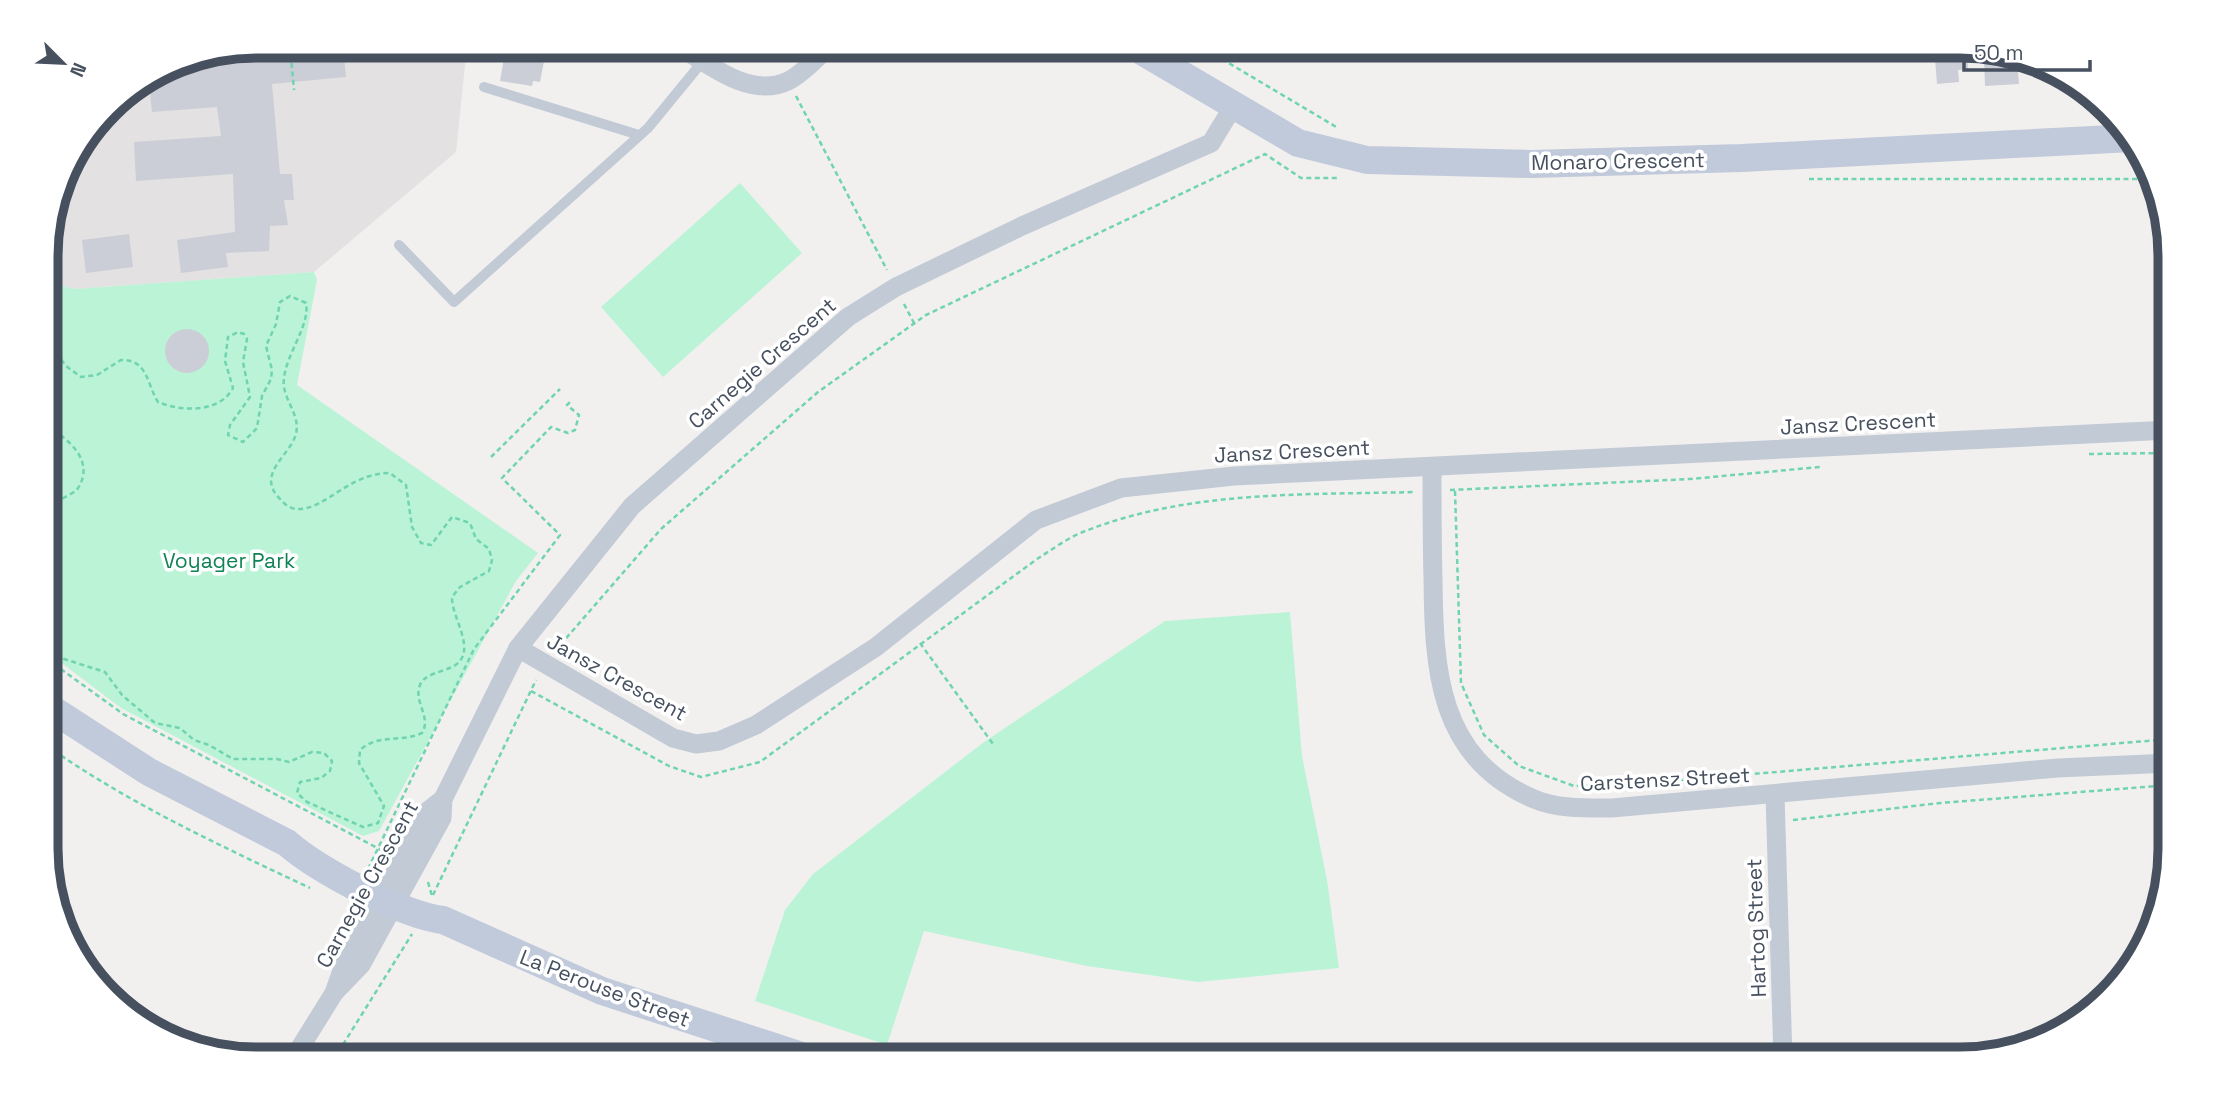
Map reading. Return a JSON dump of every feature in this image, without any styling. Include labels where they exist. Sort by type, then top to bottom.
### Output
[{"type":"street","points":[[699,58],[750,85],[763,86],[788,81],[816,58]]},
{"type":"street","name":"Monaro Crescent","points":[[1154,58],[1298,143],[1367,160],[1434,164],[1742,158],[2119,139]]},
{"type":"street","name":"Carnegie Crescent","points":[[300,1047],[334,993],[361,965],[429,810],[443,799],[518,648],[632,506],[848,317],[896,287],[1021,226],[1211,143],[1234,105]]},
{"type":"street","name":"Jansz Crescent","points":[[518,648],[673,738],[696,744],[719,741],[756,725],[876,647],[915,619],[985,557],[1036,520],[1121,488],[1183,479],[2158,431]]},
{"type":"street","name":"Carstensz Street","points":[[1432,467],[1433,651],[1440,689],[1455,728],[1480,763],[1535,800],[1570,807],[1612,808],[2058,768],[2158,764]]},
{"type":"street","name":"La Perouse Street","points":[[58,713],[149,772],[286,843],[305,859],[392,894],[438,908],[602,991],[774,1047]]},
{"type":"street","name":"Hartog Street","points":[[1775,795],[1783,1047]]},
{"type":"lane","points":[[399,245],[454,302],[639,135],[682,90],[704,61]]},
{"type":"lane","points":[[484,87],[639,135]]},
{"type":"path","points":[[291,58],[294,90]]},
{"type":"path","points":[[1220,58],[1341,130]]},
{"type":"path","points":[[788,81],[914,324]]},
{"type":"path","points":[[438,908],[545,662],[662,529],[818,392],[926,315],[1265,155],[1301,178],[1342,178]]},
{"type":"path","points":[[1801,178],[2143,179]]},
{"type":"path","points":[[58,355],[66,366],[81,377],[97,375],[121,360],[133,361],[144,370],[158,402],[184,408],[209,407],[225,400],[233,388],[225,361],[228,337],[238,332],[244,334],[247,339],[243,362],[250,397],[230,425],[228,435],[243,442],[253,436],[257,428],[262,396],[271,379],[272,370],[266,346],[276,324],[280,302],[290,296],[301,299],[306,303],[307,318],[288,356],[283,382],[286,400],[296,420],[296,431],[290,446],[275,466],[272,480],[278,497],[296,509],[311,508],[356,480],[374,473],[390,473],[406,485],[412,527],[421,543],[431,545],[448,522],[458,516],[470,523],[475,539],[489,549],[492,560],[489,571],[460,587],[452,597],[452,610],[465,642],[464,650],[456,665],[423,680],[419,687],[419,700],[426,720],[422,733],[372,741],[360,750],[359,763],[384,806],[378,823],[372,826],[363,827],[307,802],[297,793],[300,782],[321,778],[330,771],[332,761],[324,753],[312,752],[289,762],[277,759],[233,759],[194,740],[180,728],[155,723],[122,695],[105,673],[64,659],[58,654]]},
{"type":"path","points":[[491,457],[560,389]]},
{"type":"path","points":[[58,667],[123,714],[378,849],[474,649],[561,536],[502,478],[551,427],[568,433],[575,430],[579,415],[568,405],[572,400]]},
{"type":"path","points":[[58,433],[83,460],[84,471],[76,491],[58,502]]},
{"type":"path","points":[[2086,454],[2158,453]]},
{"type":"path","points":[[1454,466],[1461,683],[1484,735],[1520,766],[1574,786],[1645,783],[2158,740]]},
{"type":"path","points":[[531,691],[668,766],[701,777],[760,762],[1037,559],[1085,530],[1155,508],[1251,497],[1432,492],[1690,479],[1826,466]]},
{"type":"path","points":[[920,643],[993,744]]},
{"type":"path","points":[[58,753],[120,794],[165,819],[317,892]]},
{"type":"path","points":[[1776,821],[1940,803],[2158,786]]},
{"type":"path","points":[[425,873],[438,908]]},
{"type":"path","points":[[341,1047],[413,932]]},
{"type":"shaded area","points":[[243,58],[466,58],[456,152],[314,272],[73,289],[58,285],[58,243],[64,204],[73,180],[84,157],[107,125],[135,99],[157,84],[204,64]]},
{"type":"green space","points":[[740,183],[802,253],[663,377],[601,307]]},
{"type":"green space","name":"Voyager Park","points":[[314,272],[317,280],[297,385],[538,553],[516,581],[379,831],[363,836],[121,708],[58,660],[58,284],[74,289]]},
{"type":"green space","points":[[1290,612],[1302,756],[1327,880],[1339,968],[1198,982],[1087,966],[924,931],[887,1045],[755,1001],[785,910],[813,874],[984,742],[1165,621]]},
{"type":"building","points":[[243,58],[344,58],[346,77],[272,84],[280,174],[292,174],[294,200],[284,200],[288,225],[270,226],[269,251],[226,253],[228,267],[181,273],[177,240],[235,232],[233,174],[136,181],[134,142],[221,136],[217,107],[152,112],[150,93],[143,94],[157,84],[204,64]]},
{"type":"building","points":[[504,58],[545,58],[540,82],[533,81],[532,86],[500,81]]},
{"type":"building","points":[[1935,58],[1968,58],[1968,69],[1958,70],[1959,82],[1937,84]]},
{"type":"building","points":[[1984,60],[2018,66],[2019,84],[1985,86]]},
{"type":"building","points":[[129,234],[133,267],[86,273],[82,240]]},
{"type":"building","points":[[187,329],[203,335],[209,351],[203,367],[187,373],[171,367],[165,351],[171,335]]}]
